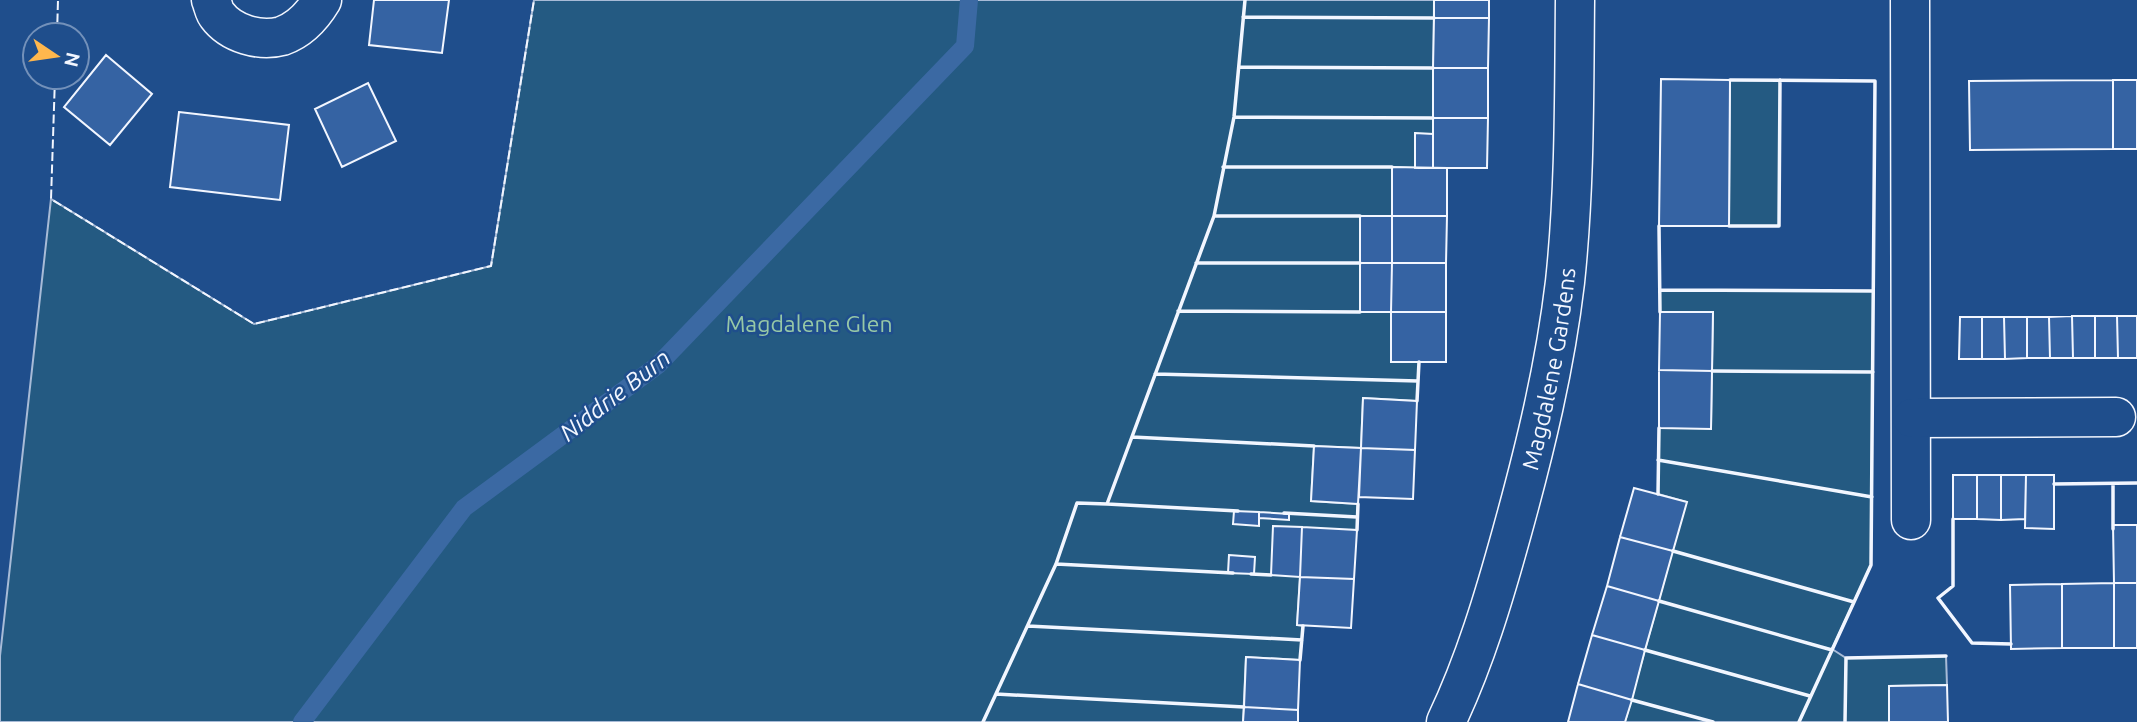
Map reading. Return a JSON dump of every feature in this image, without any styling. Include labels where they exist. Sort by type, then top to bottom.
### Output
[{"type":"street","points":[[211,0],[217,15],[239,33],[258,38],[282,36],[312,17],[322,0]]},
{"type":"street","name":"Magdalene Gardens","points":[[1446,722],[1463,686],[1489,612],[1525,484],[1553,362],[1565,282],[1572,197],[1575,0]]},
{"type":"street","points":[[1910,0],[1911,520]]},
{"type":"street","points":[[1912,418],[2116,417]]},
{"type":"green space","name":"Magdalene Glen","points":[[534,0],[1434,0],[1433,134],[1415,134],[1415,168],[1392,167],[1392,216],[1360,217],[1360,312],[1391,312],[1419,362],[1417,401],[1363,398],[1361,448],[1314,446],[1311,501],[1358,504],[1357,530],[1300,577],[1297,625],[1303,626],[1300,660],[1246,657],[1243,722],[0,722],[0,656],[51,199],[254,324],[491,266]]},
{"type":"green space","points":[[1730,80],[1780,80],[1779,226],[1729,226]]},
{"type":"green space","points":[[1660,290],[1873,291],[1871,565],[1832,649],[1846,658],[1946,656],[1947,685],[1889,686],[1889,722],[1625,722],[1686,502],[1658,494],[1659,428],[1711,428],[1713,312],[1660,312]]},
{"type":"building","points":[[374,0],[449,0],[442,53],[369,45]]},
{"type":"building","points":[[1434,0],[1489,0],[1489,18],[1434,18]]},
{"type":"building","points":[[1434,18],[1489,18],[1488,68],[1433,68]]},
{"type":"building","points":[[106,55],[152,94],[110,145],[64,107],[77,91],[91,91],[91,74]]},
{"type":"building","points":[[1433,68],[1488,68],[1488,118],[1433,118]]},
{"type":"building","points":[[1661,79],[1730,80],[1729,226],[1659,226]]},
{"type":"building","points":[[2113,80],[2137,80],[2137,149],[2113,149]]},
{"type":"building","points":[[2113,80],[2113,149],[1970,150],[1969,81]]},
{"type":"building","points":[[368,83],[396,141],[342,167],[315,109]]},
{"type":"building","points":[[179,112],[289,125],[280,200],[170,187]]},
{"type":"building","points":[[1433,118],[1488,118],[1487,168],[1433,168]]},
{"type":"building","points":[[1415,133],[1433,134],[1433,168],[1415,168]]},
{"type":"building","points":[[1392,167],[1447,168],[1447,216],[1392,216]]},
{"type":"building","points":[[1360,216],[1392,216],[1392,263],[1360,263]]},
{"type":"building","points":[[1392,216],[1447,216],[1446,263],[1392,263]]},
{"type":"building","points":[[1360,263],[1392,263],[1391,312],[1360,312]]},
{"type":"building","points":[[1392,263],[1446,263],[1446,312],[1391,312]]},
{"type":"building","points":[[1391,312],[1446,312],[1446,362],[1391,362]]},
{"type":"building","points":[[1660,312],[1713,312],[1712,371],[1659,370]]},
{"type":"building","points":[[2072,316],[2073,358],[2050,358],[2049,317]]},
{"type":"building","points":[[2072,316],[2095,316],[2095,358],[2073,358]]},
{"type":"building","points":[[2095,316],[2117,316],[2118,358],[2095,358]]},
{"type":"building","points":[[2117,316],[2137,316],[2137,358],[2118,358]]},
{"type":"building","points":[[1960,317],[1982,317],[1982,359],[1959,359]]},
{"type":"building","points":[[1982,317],[2004,317],[2005,359],[1982,359]]},
{"type":"building","points":[[2004,317],[2027,317],[2027,358],[2005,359]]},
{"type":"building","points":[[2027,317],[2049,317],[2050,358],[2027,358]]},
{"type":"building","points":[[1659,370],[1712,371],[1711,429],[1659,428]]},
{"type":"building","points":[[1363,398],[1417,401],[1415,450],[1361,448]]},
{"type":"building","points":[[1314,446],[1361,448],[1358,504],[1311,501]]},
{"type":"building","points":[[1361,448],[1415,450],[1413,499],[1359,497]]},
{"type":"building","points":[[1953,475],[1977,475],[1977,519],[1953,519]]},
{"type":"building","points":[[1977,475],[2001,475],[2001,520],[1977,519]]},
{"type":"building","points":[[2001,475],[2026,475],[2025,519],[2001,520]]},
{"type":"building","points":[[2026,475],[2054,475],[2054,529],[2025,528]]},
{"type":"building","points":[[1634,488],[1687,502],[1673,551],[1620,537]]},
{"type":"building","points":[[1234,511],[1259,512],[1259,526],[1233,524]]},
{"type":"building","points":[[1259,512],[1289,514],[1289,520],[1259,518]]},
{"type":"building","points":[[2113,525],[2137,525],[2137,583],[2114,583]]},
{"type":"building","points":[[1273,526],[1302,527],[1300,577],[1271,575]]},
{"type":"building","points":[[1302,527],[1357,530],[1354,579],[1300,577]]},
{"type":"building","points":[[1620,537],[1673,551],[1659,601],[1607,586]]},
{"type":"building","points":[[1229,555],[1255,557],[1254,574],[1228,573]]},
{"type":"building","points":[[1300,577],[1354,579],[1351,628],[1297,625]]},
{"type":"building","points":[[2114,583],[2114,648],[2062,648],[2062,584]]},
{"type":"building","points":[[2114,583],[2137,583],[2137,648],[2114,648]]},
{"type":"building","points":[[2062,584],[2062,648],[2011,649],[2010,585]]},
{"type":"building","points":[[1607,586],[1659,601],[1645,650],[1592,635]]},
{"type":"building","points":[[1592,635],[1645,650],[1632,700],[1578,684]]},
{"type":"building","points":[[1246,657],[1300,660],[1298,710],[1244,707]]},
{"type":"building","points":[[1578,684],[1632,700],[1625,722],[1568,722]]},
{"type":"building","points":[[1947,685],[1948,722],[1889,722],[1889,686]]},
{"type":"building","points":[[1244,707],[1298,710],[1298,722],[1243,722]]},
{"type":"waterway","name":"Niddrie Burn","points":[[302,722],[464,508],[658,365],[965,46],[969,0]]},
{"type":"fence","points":[[57,21],[58,0]]},
{"type":"fence","points":[[55,91],[51,199],[254,324],[491,266],[534,0]]},
{"type":"wall","points":[[983,722],[1056,564],[1077,503],[1107,504],[1214,216],[1234,117],[1245,0]]},
{"type":"wall","points":[[1243,17],[1434,18]]},
{"type":"wall","points":[[1239,67],[1433,68]]},
{"type":"wall","points":[[1730,80],[1875,81],[1871,565],[1799,722]]},
{"type":"wall","points":[[1729,226],[1779,226],[1780,80]]},
{"type":"wall","points":[[1234,117],[1433,118]]},
{"type":"wall","points":[[1223,167],[1392,167]]},
{"type":"wall","points":[[1214,216],[1360,216]]},
{"type":"wall","points":[[1659,226],[1660,312]]},
{"type":"wall","points":[[1196,263],[1360,263]]},
{"type":"wall","points":[[1660,290],[1873,291]]},
{"type":"wall","points":[[1178,311],[1360,312]]},
{"type":"wall","points":[[1417,401],[1419,362]]},
{"type":"wall","points":[[1712,371],[1873,372]]},
{"type":"wall","points":[[1155,374],[1418,381]]},
{"type":"wall","points":[[1658,494],[1659,428]]},
{"type":"wall","points":[[1132,437],[1314,446]]},
{"type":"wall","points":[[1658,460],[1872,497]]},
{"type":"wall","points":[[2054,484],[2137,483]]},
{"type":"wall","points":[[2113,484],[2113,529]]},
{"type":"wall","points":[[1107,504],[1238,511]]},
{"type":"wall","points":[[1357,530],[1358,504]]},
{"type":"wall","points":[[1284,513],[1357,517]]},
{"type":"wall","points":[[1953,519],[1953,586],[1938,598],[1972,643],[2011,644]]},
{"type":"wall","points":[[1673,551],[1854,602]]},
{"type":"wall","points":[[1056,564],[1233,573]]},
{"type":"wall","points":[[1251,574],[1271,575]]},
{"type":"wall","points":[[1659,601],[1832,650]]},
{"type":"wall","points":[[1028,626],[1302,640]]},
{"type":"wall","points":[[1300,660],[1303,626]]},
{"type":"wall","points":[[1645,650],[1810,696]]},
{"type":"wall","points":[[1845,722],[1846,658],[1946,656]]},
{"type":"wall","points":[[996,694],[1244,707]]},
{"type":"wall","points":[[1632,700],[1713,722]]}]
